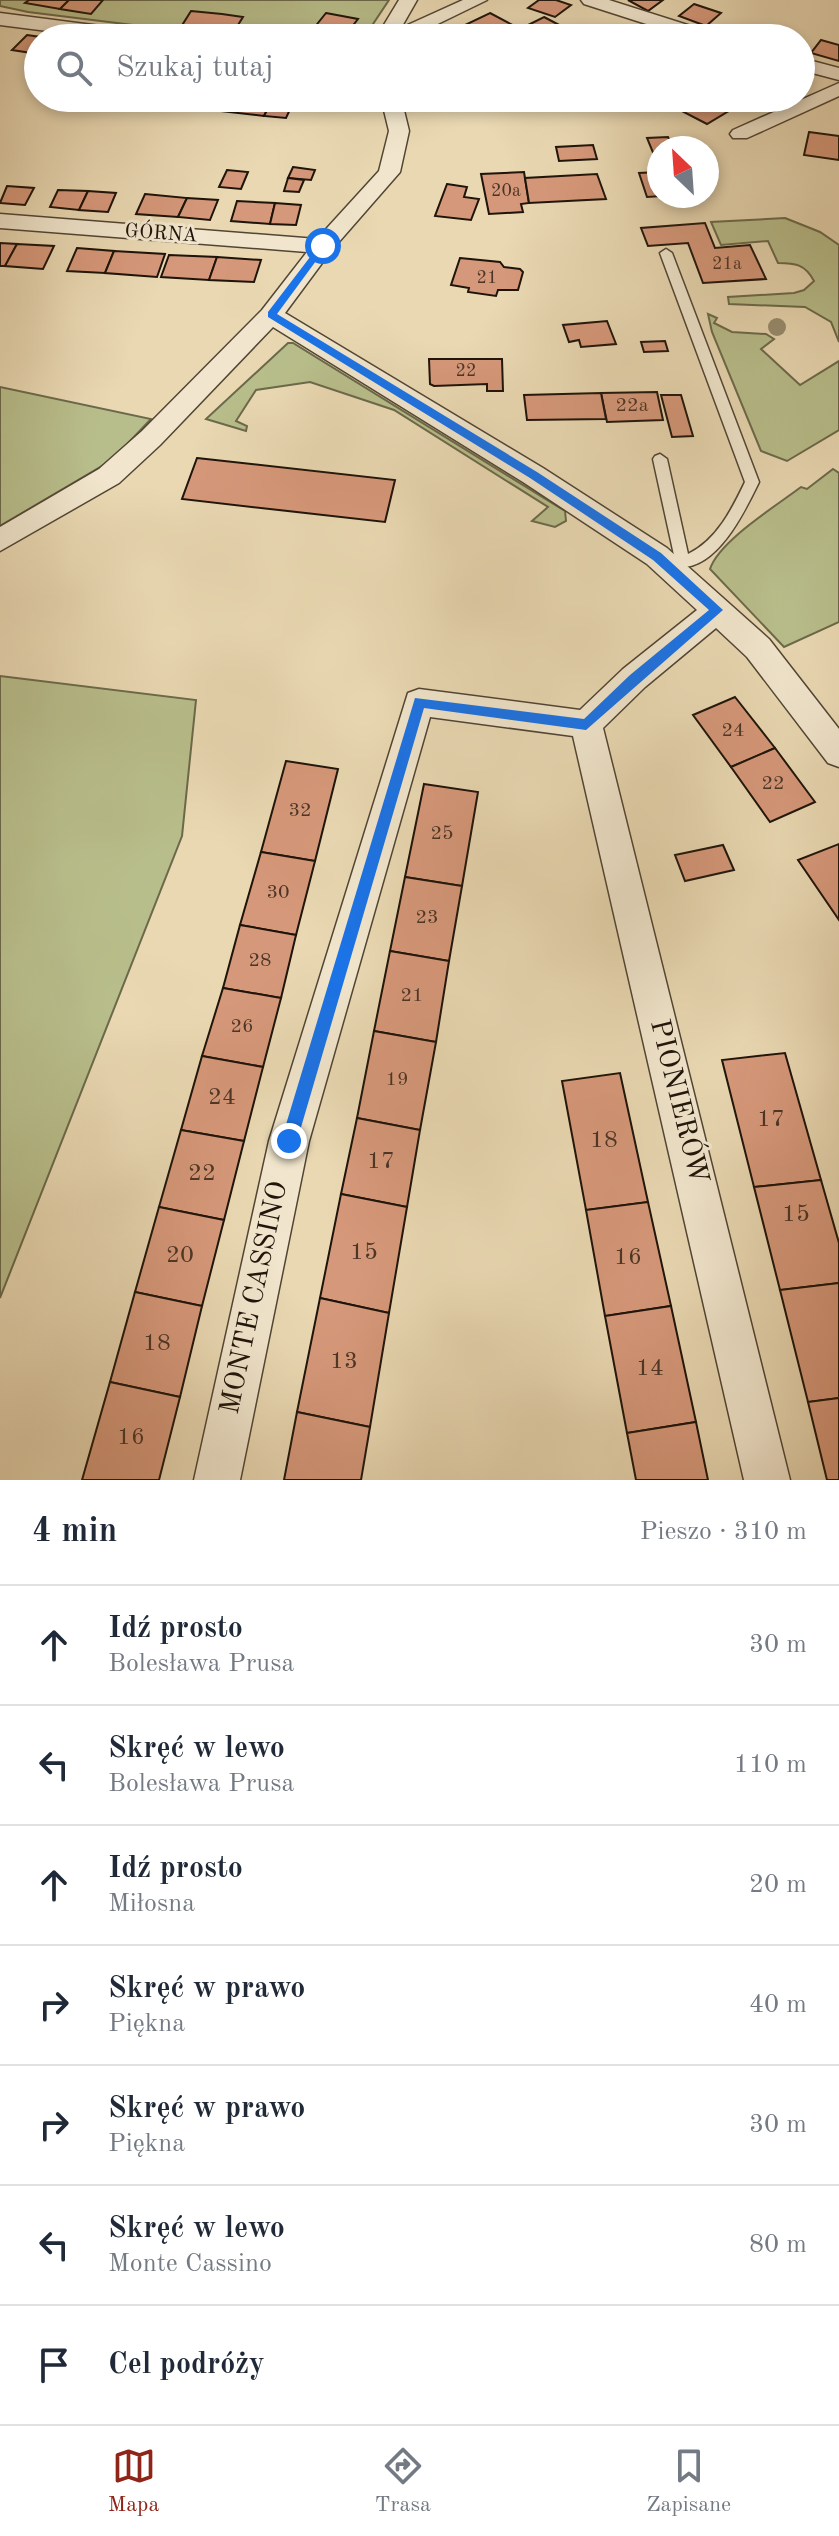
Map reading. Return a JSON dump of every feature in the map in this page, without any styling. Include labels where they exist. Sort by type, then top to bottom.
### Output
[{"type":"street","points":[[393,24],[408,0]]},
{"type":"street","points":[[424,24],[478,0]]},
{"type":"street","points":[[590,0],[665,24]]},
{"type":"street","points":[[0,19],[39,24]]},
{"type":"street","points":[[815,68],[839,74]]},
{"type":"street","points":[[815,100],[839,89]]},
{"type":"street","points":[[0,540],[109,476],[151,438],[271,315],[323,246],[389,172],[399,131],[394,112]]},
{"type":"street","points":[[740,134],[788,112]]},
{"type":"street","name":"GÓRNA","points":[[0,221],[323,246]]},
{"type":"street","points":[[271,315],[670,559],[717,610],[758,648],[839,753]]},
{"type":"street","points":[[586,724],[634,678],[717,610]]},
{"type":"street","name":"MONTE CASSINO","points":[[217,1480],[289,1141],[419,702],[586,724]]},
{"type":"street","name":"PIONIERÓW","points":[[586,724],[767,1480]]},
{"type":"lane","points":[[660,459],[670,559],[700,553],[726,530],[752,482],[666,253]]},
{"type":"green space","points":[[0,0],[389,0],[373,24],[125,24],[0,6]]},
{"type":"green space","points":[[785,218],[820,232],[839,245],[839,342],[831,322],[805,307],[729,304],[728,297],[794,293],[804,290],[814,281],[799,266],[778,263],[768,241],[721,245],[711,222]]},
{"type":"green space","points":[[708,314],[717,318],[714,323],[732,332],[766,334],[774,339],[761,349],[800,385],[839,361],[839,430],[787,461],[761,451],[712,332]]},
{"type":"green space","points":[[288,343],[293,343],[565,511],[566,521],[555,527],[532,521],[548,507],[394,410],[310,382],[256,390],[236,421],[247,426],[246,431],[206,419]]},
{"type":"green space","points":[[0,387],[151,419],[112,460],[0,526]]},
{"type":"green space","points":[[833,469],[839,473],[839,622],[784,647],[710,569],[715,558],[736,536],[801,487],[807,489]]},
{"type":"green space","points":[[0,676],[196,700],[182,836],[0,1298]]},
{"type":"building","points":[[29,0],[69,0],[60,9],[25,3]]},
{"type":"building","points":[[69,0],[103,0],[91,14],[60,9]]},
{"type":"building","points":[[539,0],[556,0],[571,5],[555,17],[528,8]]},
{"type":"building","points":[[628,0],[663,0],[648,11]]},
{"type":"building","points":[[694,4],[721,13],[708,24],[679,16]]},
{"type":"building","points":[[191,11],[243,17],[239,24],[183,24]]},
{"type":"building","points":[[326,13],[358,19],[354,24],[317,24]]},
{"type":"building","points":[[490,13],[511,24],[467,24]]},
{"type":"building","points":[[544,17],[557,24],[530,24]]},
{"type":"building","points":[[24,38],[24,52],[12,50]]},
{"type":"building","points":[[821,40],[839,45],[839,61],[815,54],[815,48]]},
{"type":"building","points":[[229,112],[266,112],[264,116]]},
{"type":"building","points":[[266,112],[289,112],[286,118],[264,116]]},
{"type":"building","points":[[684,112],[727,112],[707,124]]},
{"type":"building","points":[[809,132],[839,136],[839,160],[804,155]]},
{"type":"building","points":[[593,145],[597,159],[559,161],[556,147]]},
{"type":"building","points":[[293,167],[315,170],[311,180],[288,178]]},
{"type":"building","points":[[227,170],[248,172],[241,189],[219,187]]},
{"type":"building","points":[[524,172],[529,203],[521,204],[523,212],[489,214],[481,174]]},
{"type":"building","points":[[639,173],[647,173],[647,197]]},
{"type":"building","points":[[597,174],[606,199],[529,203],[525,178]]},
{"type":"building","points":[[288,178],[304,180],[299,192],[284,191]]},
{"type":"building","points":[[447,184],[467,187],[464,197],[479,199],[471,220],[435,216]]},
{"type":"building","points":[[7,186],[34,188],[25,205],[0,203]]},
{"type":"building","points":[[58,190],[88,191],[79,210],[50,207]]},
{"type":"building","points":[[88,191],[116,193],[108,212],[79,210]]},
{"type":"building","points":[[145,194],[187,198],[178,217],[136,214]]},
{"type":"building","points":[[187,198],[218,200],[210,220],[178,217]]},
{"type":"building","points":[[237,201],[275,203],[270,224],[231,221]]},
{"type":"building","points":[[275,203],[301,205],[296,225],[270,224]]},
{"type":"building","points":[[705,223],[715,248],[750,245],[766,279],[703,283],[688,243],[648,246],[641,228]]},
{"type":"building","points":[[0,243],[17,244],[5,266],[0,266]]},
{"type":"building","points":[[17,244],[54,246],[43,269],[5,266]]},
{"type":"building","points":[[77,248],[114,251],[105,273],[67,271]]},
{"type":"building","points":[[114,251],[165,254],[157,277],[105,273]]},
{"type":"building","points":[[169,255],[217,257],[209,280],[161,277]]},
{"type":"building","points":[[217,257],[261,260],[254,282],[209,280]]},
{"type":"building","points":[[460,258],[500,262],[504,267],[520,269],[523,272],[518,290],[498,290],[496,296],[468,292],[469,288],[451,285]]},
{"type":"building","points":[[607,321],[616,344],[581,347],[579,340],[569,342],[563,325]]},
{"type":"building","points":[[665,341],[668,351],[644,352],[641,342]]},
{"type":"building","points":[[429,359],[502,359],[503,391],[487,391],[487,384],[434,386],[430,384]]},
{"type":"building","points":[[657,392],[663,420],[607,422],[601,393]]},
{"type":"building","points":[[601,393],[606,419],[527,420],[524,395]]},
{"type":"building","points":[[661,395],[681,395],[693,436],[672,437]]},
{"type":"building","points":[[197,458],[395,480],[385,522],[182,499]]},
{"type":"building","points":[[735,697],[775,748],[731,767],[693,715]]},
{"type":"building","points":[[775,748],[815,802],[770,822],[731,767]]},
{"type":"building","points":[[286,761],[338,769],[315,861],[261,852]]},
{"type":"building","points":[[424,784],[478,792],[462,886],[405,877]]},
{"type":"building","points":[[839,844],[839,920],[798,860]]},
{"type":"building","points":[[723,845],[734,870],[685,881],[675,855]]},
{"type":"building","points":[[261,852],[315,861],[296,935],[240,925]]},
{"type":"building","points":[[405,877],[462,886],[449,961],[390,951]]},
{"type":"building","points":[[240,925],[296,935],[281,998],[223,988]]},
{"type":"building","points":[[390,951],[449,961],[436,1042],[374,1031]]},
{"type":"building","points":[[223,988],[281,998],[263,1067],[202,1056]]},
{"type":"building","points":[[374,1031],[436,1042],[420,1130],[357,1118]]},
{"type":"building","points":[[785,1053],[821,1180],[754,1187],[722,1060]]},
{"type":"building","points":[[202,1056],[263,1067],[244,1141],[181,1130]]},
{"type":"building","points":[[620,1073],[648,1202],[586,1210],[562,1081]]},
{"type":"building","points":[[357,1118],[420,1130],[407,1207],[341,1194]]},
{"type":"building","points":[[181,1130],[244,1141],[224,1220],[159,1207]]},
{"type":"building","points":[[821,1180],[839,1243],[839,1283],[780,1290],[754,1187]]},
{"type":"building","points":[[341,1194],[407,1207],[389,1313],[320,1298]]},
{"type":"building","points":[[648,1202],[671,1306],[605,1316],[586,1210]]},
{"type":"building","points":[[159,1207],[224,1220],[202,1306],[135,1292]]},
{"type":"building","points":[[839,1283],[839,1398],[808,1402],[780,1290]]},
{"type":"building","points":[[135,1292],[202,1306],[180,1397],[110,1382]]},
{"type":"building","points":[[320,1298],[389,1313],[370,1427],[297,1412]]},
{"type":"building","points":[[671,1306],[696,1422],[627,1433],[605,1316]]},
{"type":"building","points":[[110,1382],[180,1397],[159,1480],[82,1480]]},
{"type":"building","points":[[839,1398],[839,1480],[827,1480],[808,1402]]},
{"type":"building","points":[[297,1412],[370,1427],[361,1480],[284,1480]]},
{"type":"building","points":[[696,1422],[708,1480],[636,1480],[627,1433]]},
{"type":"route","points":[[289,1141],[419,702],[586,724],[634,678],[717,610],[657,556],[533,475],[271,315],[323,246]]}]
